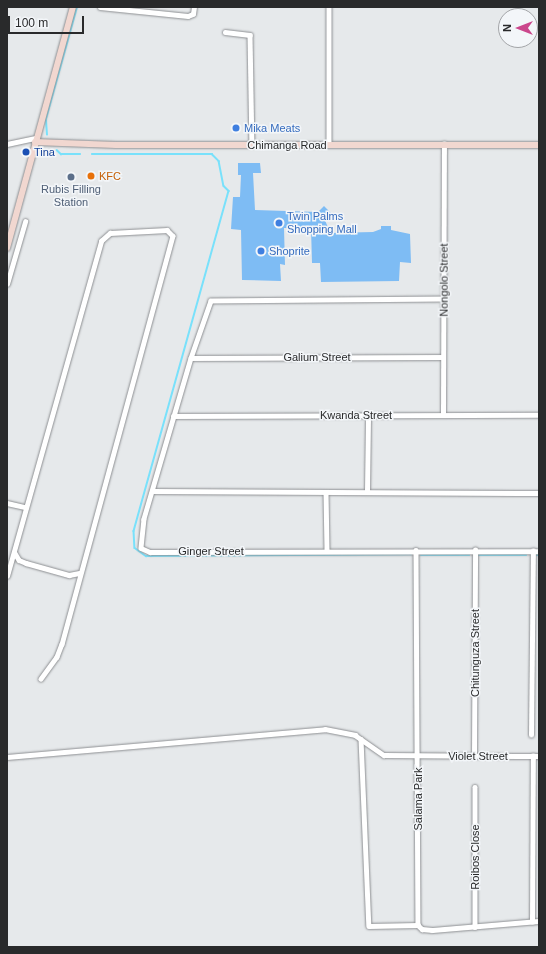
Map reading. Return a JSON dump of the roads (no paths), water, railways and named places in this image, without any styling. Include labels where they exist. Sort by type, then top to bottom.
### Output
[{"type":"street","points":[[7,248],[35,140],[74,7]]},
{"type":"street","points":[[100,7],[188,16],[193,14],[194,7]]},
{"type":"street","points":[[328,7],[329,145]]},
{"type":"street","points":[[225,32],[250,35],[252,145]]},
{"type":"street","points":[[7,144],[35,140]]},
{"type":"street","name":"Chimanga Road","points":[[35,140],[252,145],[539,145]]},
{"type":"street","name":"Nongolo Street","points":[[443,415],[444,144]]},
{"type":"street","points":[[7,284],[25,222]]},
{"type":"street","points":[[7,576],[15,553],[24,507],[101,241],[110,233],[172,232],[173,236],[151,320],[79,573],[62,644],[57,657],[41,679]]},
{"type":"street","name":"Ginger Street","points":[[444,299],[212,301],[190,358],[173,416],[140,534],[141,548],[144,550],[539,551]]},
{"type":"street","name":"Galium Street","points":[[190,358],[444,357]]},
{"type":"street","points":[[367,491],[368,415]]},
{"type":"street","name":"Kwanda Street","points":[[173,416],[539,415]]},
{"type":"street","points":[[152,491],[539,492]]},
{"type":"street","points":[[326,492],[327,551]]},
{"type":"street","points":[[7,503],[24,507]]},
{"type":"street","name":"Salama Park","points":[[416,550],[418,926]]},
{"type":"street","name":"Chitunguza Street","points":[[474,756],[475,550]]},
{"type":"street","points":[[531,735],[533,551]]},
{"type":"street","points":[[15,553],[19,560],[26,563],[69,575],[79,573]]},
{"type":"street","name":"Violet Street","points":[[7,757],[325,729],[346,732],[361,739],[384,755],[539,756]]},
{"type":"street","points":[[361,739],[369,926],[418,926],[432,930],[539,921]]},
{"type":"street","points":[[532,922],[533,756]]},
{"type":"street","name":"Roibos Close","points":[[474,787],[475,927]]},
{"type":"waterway","points":[[47,135],[46,119],[77,7]]},
{"type":"waterway","points":[[57,150],[61,154],[80,154]]},
{"type":"waterway","points":[[92,154],[212,154],[219,161],[224,186],[229,191],[134,531],[135,548],[146,556],[411,554]]},
{"type":"waterway","points":[[421,555],[469,555]]},
{"type":"waterway","points":[[479,555],[526,555]]},
{"type":"place","name":"Mika Meats","points":[[236,128]]},
{"type":"place","name":"Tina","points":[[26,152]]},
{"type":"place","name":"KFC","points":[[91,176]]},
{"type":"place","name":"Rubis Filling Station","points":[[71,177]]},
{"type":"place","name":"Twin Palms Shopping Mall","points":[[279,223]]},
{"type":"place","name":"Shoprite","points":[[261,251]]}]
